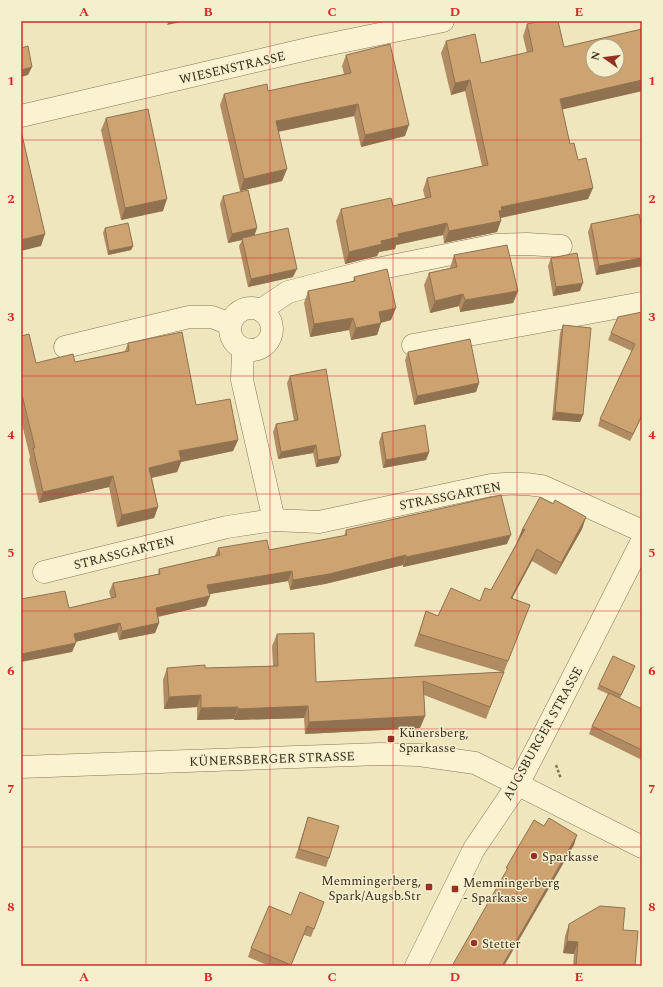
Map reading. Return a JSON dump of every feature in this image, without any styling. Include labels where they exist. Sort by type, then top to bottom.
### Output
[{"type":"street","name":"WIESENSTRASSE","points":[[21,116],[316,47],[443,21]]},
{"type":"street","points":[[261,310],[288,292],[372,270],[496,245],[527,244],[562,246]]},
{"type":"street","points":[[413,345],[642,303]]},
{"type":"street","points":[[252,308],[261,310],[267,315],[273,328],[269,342],[257,350],[243,349],[235,343],[230,334],[230,324],[234,316],[242,309],[252,308]]},
{"type":"street","points":[[65,347],[189,317],[212,316],[230,324]]},
{"type":"street","points":[[243,349],[242,380],[274,520]]},
{"type":"street","name":"STRASSGARTEN","points":[[44,572],[219,529],[274,520],[319,522],[491,485],[524,483],[542,486],[642,531]]},
{"type":"street","name":"AUGSBURGER STRASSE","points":[[416,966],[474,849],[518,784],[642,541]]},
{"type":"street","name":"KÜNERSBERGER STRASSE","points":[[21,767],[380,754],[419,755],[475,762],[642,847]]},
{"type":"path","points":[[554,761],[562,782]]},
{"type":"building","points":[[542,21],[558,21],[564,47],[585,42],[585,78],[625,78],[625,38],[603,38],[642,29],[642,80],[560,99],[570,144],[574,143],[578,160],[586,158],[593,188],[501,207],[502,210],[499,211],[501,221],[449,231],[447,223],[398,234],[399,237],[381,241],[382,244],[349,252],[341,209],[391,198],[393,206],[431,197],[427,178],[488,165],[470,80],[455,83],[446,41],[475,34],[481,63],[533,51],[527,24]]},
{"type":"building","points":[[390,44],[409,125],[365,135],[358,104],[276,121],[287,169],[244,179],[224,94],[267,84],[268,91],[351,73],[346,55]]},
{"type":"building","points":[[28,46],[32,67],[21,70],[21,48]]},
{"type":"building","points":[[148,109],[167,199],[125,208],[106,118]]},
{"type":"building","points":[[21,135],[45,234],[21,240]]},
{"type":"building","points":[[248,190],[257,228],[232,234],[223,196]]},
{"type":"building","points":[[639,214],[642,228],[642,258],[599,266],[591,224]]},
{"type":"building","points":[[128,223],[133,246],[109,251],[105,228]]},
{"type":"building","points":[[288,228],[297,269],[251,279],[242,238]]},
{"type":"building","points":[[507,245],[518,291],[465,300],[463,294],[435,301],[429,273],[457,267],[454,255]]},
{"type":"building","points":[[577,253],[583,283],[556,287],[551,258]]},
{"type":"building","points":[[387,269],[396,308],[379,312],[381,323],[356,328],[353,318],[314,324],[308,291],[355,281],[354,277]]},
{"type":"building","points":[[642,312],[642,415],[633,434],[600,419],[635,344],[611,333],[618,317]]},
{"type":"building","points":[[563,325],[591,328],[583,415],[555,412]]},
{"type":"building","points":[[182,332],[196,405],[230,399],[238,440],[179,451],[181,460],[149,468],[158,507],[122,515],[113,476],[43,492],[33,448],[35,448],[21,391],[21,336],[29,334],[36,363],[73,354],[75,362],[129,351],[128,343]]},
{"type":"building","points":[[470,339],[479,383],[417,396],[408,352]]},
{"type":"building","points":[[326,369],[341,456],[318,460],[316,445],[281,452],[276,424],[298,420],[290,376]]},
{"type":"building","points":[[425,425],[429,452],[386,460],[382,433]]},
{"type":"building","points":[[501,495],[511,535],[406,557],[406,555],[329,574],[293,580],[292,571],[207,585],[210,596],[156,608],[159,623],[122,631],[120,623],[74,634],[76,643],[21,654],[21,599],[65,591],[69,608],[116,597],[113,583],[160,574],[159,569],[220,555],[218,548],[267,540],[269,550],[347,535],[346,530]]},
{"type":"building","points":[[540,497],[553,504],[555,500],[586,517],[561,563],[537,549],[511,598],[530,605],[508,661],[419,634],[426,611],[438,616],[451,588],[480,601],[485,588],[491,590],[525,529],[522,530]]},
{"type":"building","points":[[314,633],[316,682],[504,672],[490,707],[423,681],[425,716],[309,722],[308,706],[238,709],[238,707],[201,708],[201,695],[169,697],[167,668],[205,665],[205,668],[278,666],[277,634]]},
{"type":"building","points":[[613,656],[635,666],[621,695],[599,685]]},
{"type":"building","points":[[609,693],[642,709],[642,750],[592,726]]},
{"type":"building","points":[[308,817],[339,826],[329,858],[299,849]]},
{"type":"building","points":[[549,818],[577,835],[502,966],[452,966],[534,820],[544,826]]},
{"type":"building","points":[[300,892],[324,902],[314,929],[307,926],[291,965],[251,948],[269,906],[291,915]]},
{"type":"building","points":[[600,906],[625,908],[623,930],[638,931],[635,966],[576,966],[578,942],[567,941],[569,924]]},
{"type":"place","name":"Künersberg, Sparkasse","points":[[391,739]]},
{"type":"place","name":"Sparkasse","points":[[534,856]]},
{"type":"place","name":"Memmingerberg, Spark/Augsb.Str","points":[[429,887]]},
{"type":"place","name":"Memmingerberg - Sparkasse","points":[[455,889]]},
{"type":"place","name":"Stetter","points":[[474,943]]}]
